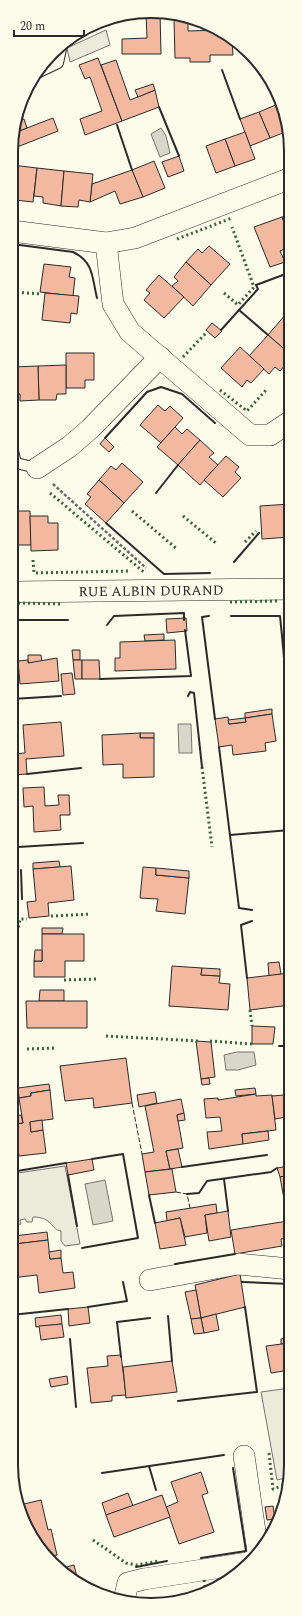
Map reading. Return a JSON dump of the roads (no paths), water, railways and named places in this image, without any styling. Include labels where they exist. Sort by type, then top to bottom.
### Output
[{"type":"street","points":[[18,232],[106,243],[135,238],[284,181]]},
{"type":"street","points":[[106,243],[113,304],[130,332],[250,435],[270,434],[284,425]]},
{"type":"street","points":[[37,468],[69,447],[90,429],[160,357]]},
{"type":"street","name":"RUE ALBIN DURAND","points":[[18,592],[284,589]]},
{"type":"street","points":[[150,1280],[238,1264],[284,1268]]},
{"type":"street","points":[[244,1456],[257,1546]]},
{"type":"street","points":[[125,1595],[128,1583],[144,1579],[240,1564]]},
{"type":"lane","points":[[46,69],[58,63],[60,54]]},
{"type":"lane","points":[[18,463],[37,468]]}]
